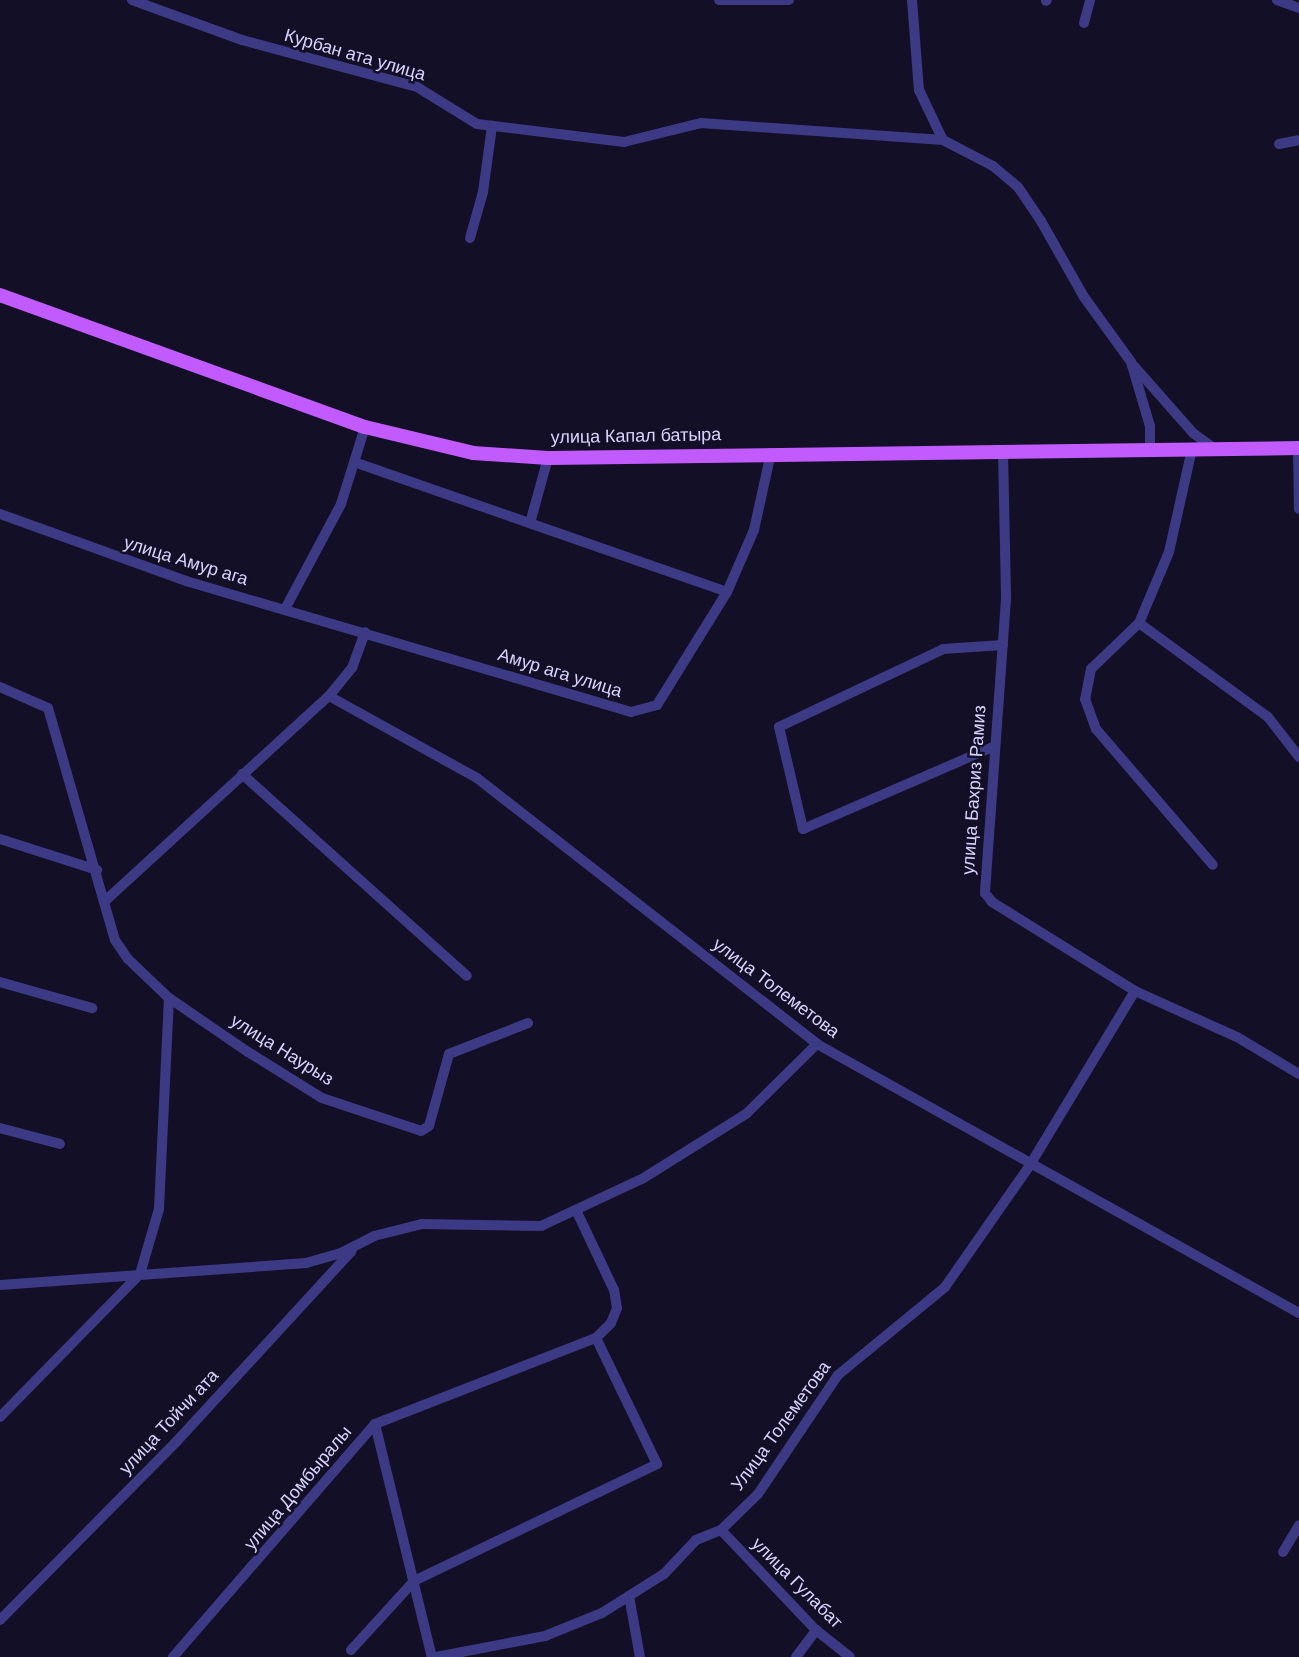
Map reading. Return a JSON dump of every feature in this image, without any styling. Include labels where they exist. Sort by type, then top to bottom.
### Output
[{"type":"main road","name":"улица Капал батыра","points":[[0,295],[365,427],[448,449],[548,458],[1299,448]]},
{"type":"street","name":"Курбан ата улица","points":[[132,0],[242,40],[416,87],[477,124],[624,142],[701,123],[943,140]]},
{"type":"street","points":[[719,0],[789,0]]},
{"type":"street","points":[[912,0],[919,90],[943,140],[993,166],[1018,187],[1084,297],[1131,362],[1193,433],[1214,449]]},
{"type":"street","points":[[1084,23],[1090,0]]},
{"type":"street","points":[[1277,0],[1299,8]]},
{"type":"street","points":[[470,238],[483,192],[492,126]]},
{"type":"street","points":[[1279,144],[1299,140]]},
{"type":"street","points":[[1131,362],[1150,426],[1150,450]]},
{"type":"street","points":[[285,609],[341,504],[365,427]]},
{"type":"street","points":[[1299,448],[1299,509]]},
{"type":"street","points":[[1192,449],[1169,552],[1139,624],[1091,669],[1084,699],[1096,729],[1213,865]]},
{"type":"street","name":"улица Бахриз Рамиз","points":[[1003,452],[1003,645],[985,893],[992,902],[1135,991],[1237,1037],[1299,1074]]},
{"type":"street","points":[[355,462],[727,592],[754,530],[771,453]]},
{"type":"street","points":[[530,523],[548,458]]},
{"type":"street","name":"улица Амур ага","points":[[0,514],[187,581],[365,632]]},
{"type":"street","name":"Амур ага улица","points":[[365,632],[631,712],[643,712],[657,705],[676,680],[727,592]]},
{"type":"street","points":[[1139,624],[1268,717],[1299,757]]},
{"type":"street","points":[[105,901],[329,696],[352,668],[365,632]]},
{"type":"street","points":[[995,746],[803,829],[779,727],[943,649],[1003,645]]},
{"type":"street","name":"улица Наурыз","points":[[0,687],[48,708],[116,940],[128,959],[169,998],[323,1098],[421,1130],[429,1126],[449,1054],[528,1023]]},
{"type":"street","name":"улица Толеметова","points":[[329,696],[477,778],[817,1044],[1299,1314]]},
{"type":"street","points":[[242,774],[467,976]]},
{"type":"street","points":[[0,839],[97,870]]},
{"type":"street","points":[[0,982],[92,1008]]},
{"type":"street","name":"Улица Толеметова","points":[[434,1657],[489,1654],[545,1636],[602,1613],[664,1574],[696,1540],[721,1530],[758,1494],[838,1375],[945,1287],[1030,1165],[1135,991]]},
{"type":"street","points":[[0,1417],[141,1274],[159,1209],[169,998]]},
{"type":"street","points":[[0,1285],[141,1274],[215,1273],[306,1263],[422,1224],[509,1228],[541,1226],[577,1212],[642,1179],[746,1114],[817,1044]]},
{"type":"street","points":[[0,1128],[60,1144]]},
{"type":"street","points":[[351,1650],[414,1581],[657,1464],[596,1338],[611,1323],[617,1308],[614,1290],[577,1212]]},
{"type":"street","name":"улица Тойчи ата","points":[[0,1620],[177,1441],[359,1244]]},
{"type":"street","name":"улица Домбыралы","points":[[173,1657],[375,1424],[596,1338]]},
{"type":"street","points":[[375,1424],[434,1657]]},
{"type":"street","points":[[1283,1552],[1299,1525]]},
{"type":"street","name":"улица Гулабат","points":[[721,1530],[816,1630],[850,1657]]},
{"type":"street","points":[[629,1596],[640,1657]]},
{"type":"street","points":[[796,1657],[816,1630]]}]
